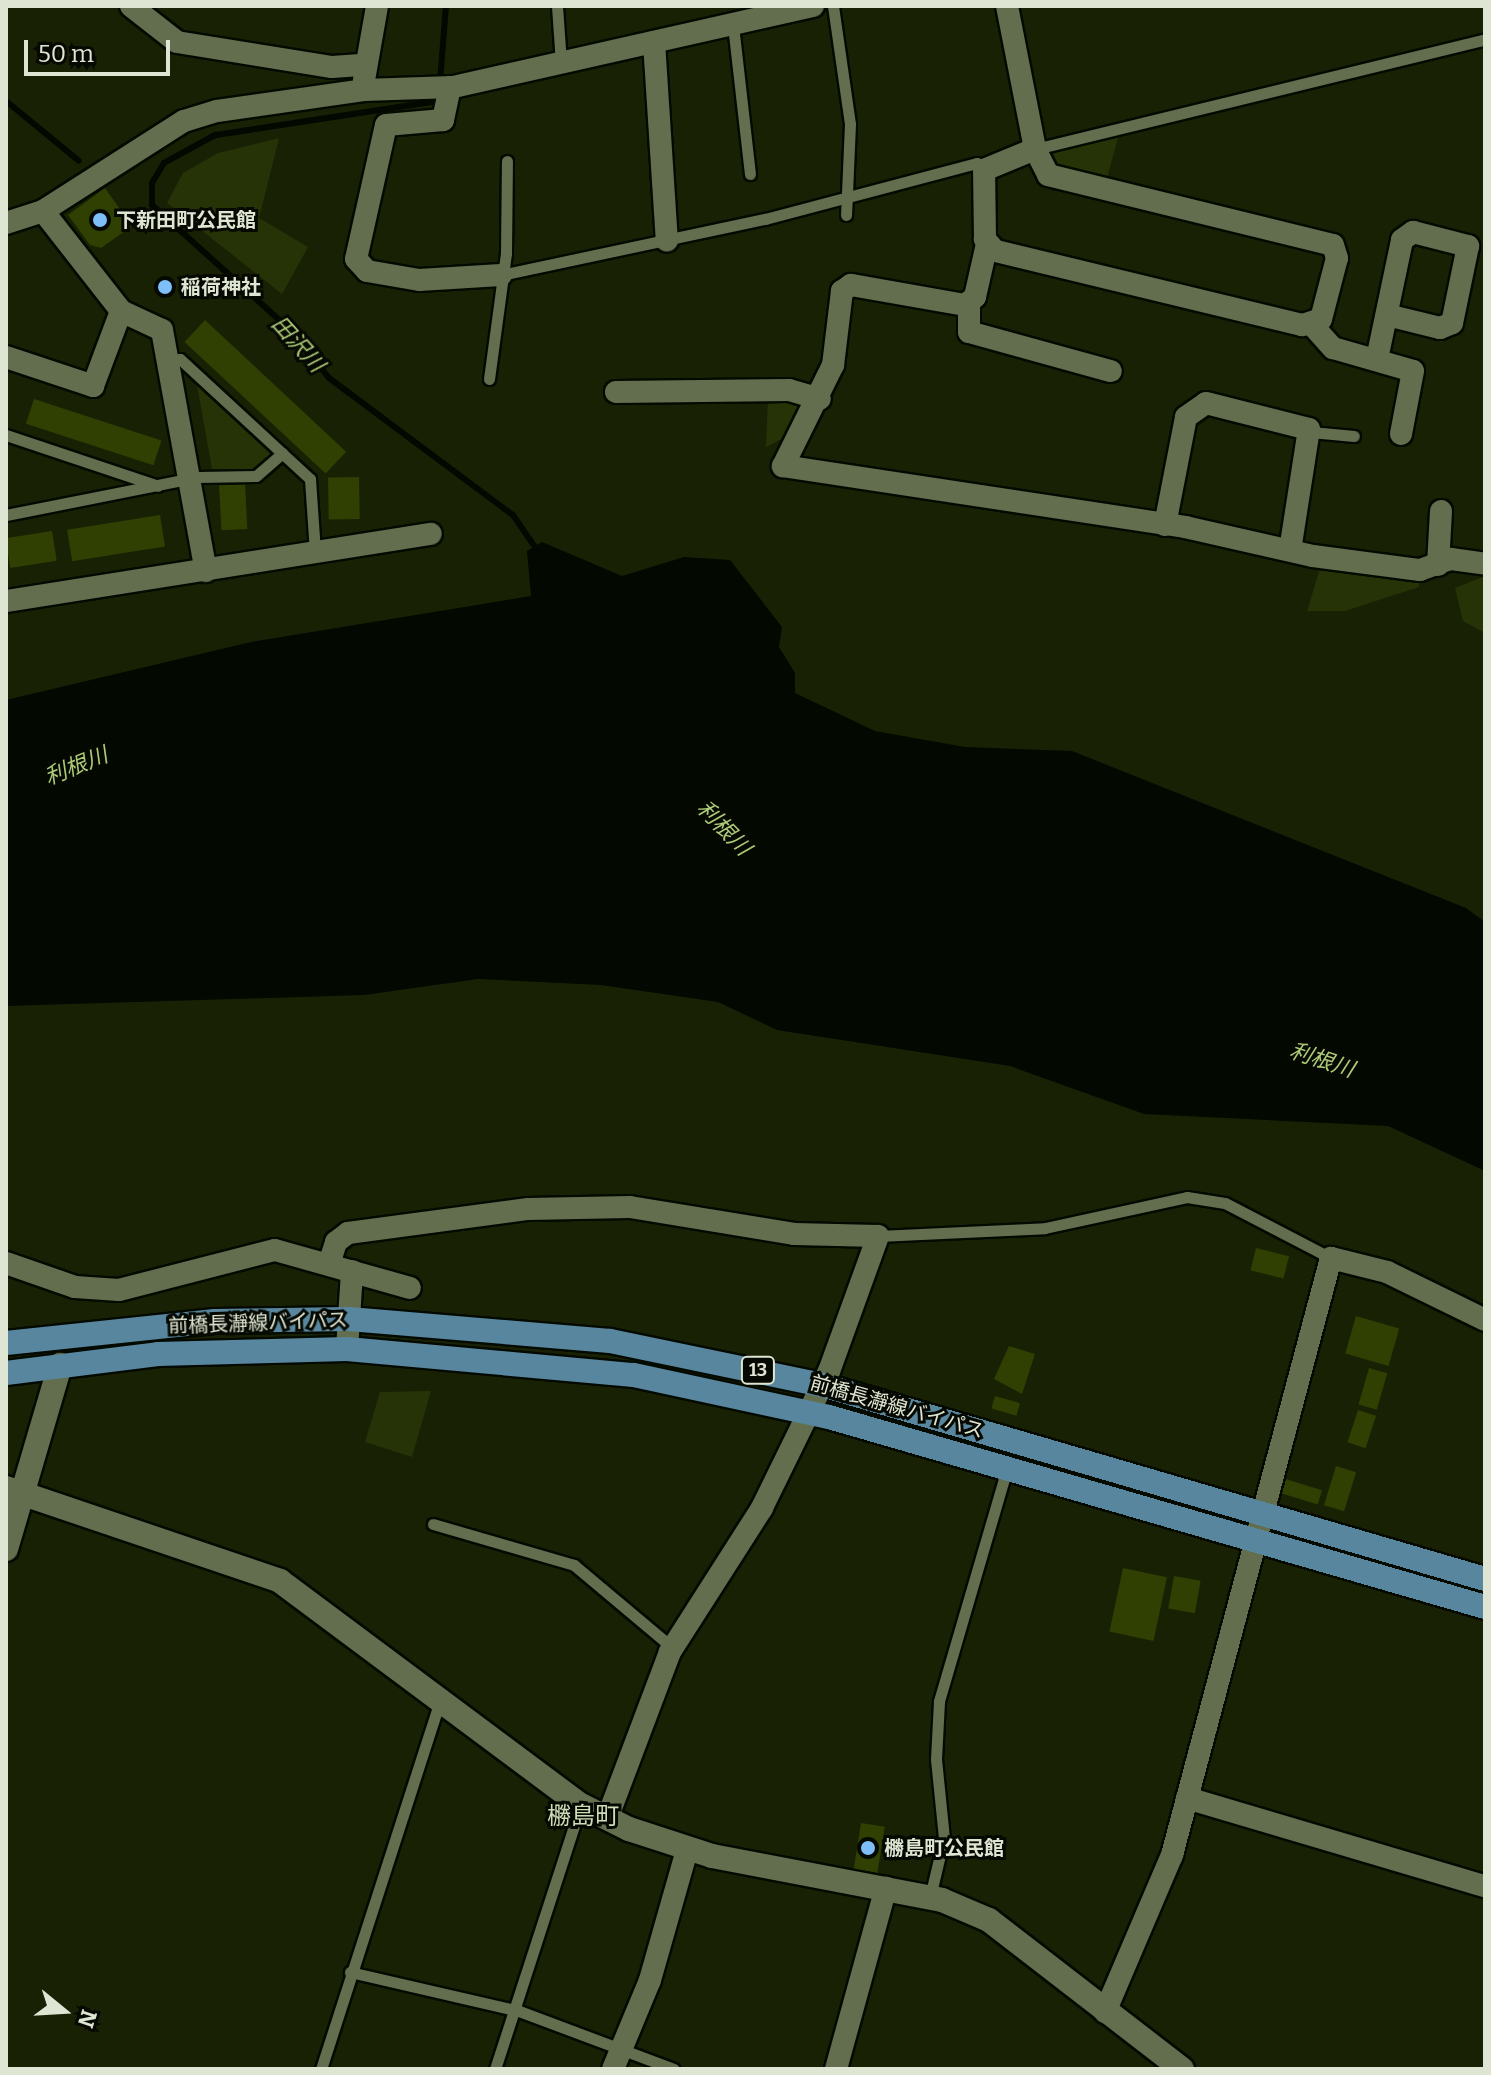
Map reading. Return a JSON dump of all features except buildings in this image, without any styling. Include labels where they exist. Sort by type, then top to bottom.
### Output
[{"type":"main road","name":"前橋長瀞線バイパス","points":[[6,1343],[215,1321],[349,1319],[610,1341],[822,1385],[1485,1579]]},
{"type":"main road","name":"前橋長瀞線バイパス","points":[[6,1373],[158,1354],[347,1349],[603,1370],[808,1412],[1485,1607]]},
{"type":"street","points":[[131,6],[177,42],[322,66],[364,65]]},
{"type":"street","points":[[364,90],[364,65],[377,6]]},
{"type":"street","points":[[6,223],[43,211],[184,121],[249,104],[364,90],[450,87],[813,6]]},
{"type":"street","points":[[1007,6],[1035,149],[1048,175],[1333,245],[1337,258],[1313,326]]},
{"type":"street","points":[[654,42],[667,241]]},
{"type":"street","points":[[450,87],[443,120],[386,125],[356,259],[377,274],[440,283],[501,275]]},
{"type":"street","points":[[1035,149],[986,167],[987,244],[969,302],[969,332],[1111,371]]},
{"type":"street","points":[[43,211],[121,311],[162,330],[206,571]]},
{"type":"street","points":[[1377,359],[1402,240],[1413,232],[1468,246],[1452,323],[1440,328],[1387,315]]},
{"type":"street","points":[[987,244],[1313,326],[1325,344],[1377,359],[1415,377],[1401,434]]},
{"type":"street","points":[[969,302],[851,285],[842,291],[833,365],[820,399],[783,466],[1165,525],[1290,550],[1420,570],[1451,559],[1485,564]]},
{"type":"street","points":[[6,357],[93,386],[121,311]]},
{"type":"street","points":[[616,392],[789,390],[820,399]]},
{"type":"street","points":[[1165,525],[1192,406],[1206,403],[1311,432],[1290,550]]},
{"type":"street","points":[[1438,565],[1441,511]]},
{"type":"street","points":[[6,601],[431,534]]},
{"type":"street","points":[[329,1264],[336,1242],[348,1233],[528,1209],[630,1207],[794,1234],[878,1236],[822,1385],[757,1516],[673,1648],[607,1819]]},
{"type":"street","points":[[6,1263],[75,1287],[119,1290],[264,1249],[410,1288]]},
{"type":"street","points":[[1105,2012],[1167,1873],[1259,1511],[1331,1258],[1387,1272],[1485,1320]]},
{"type":"street","points":[[347,1349],[352,1271]]},
{"type":"street","points":[[6,1549],[15,1491],[60,1365]]},
{"type":"street","points":[[15,1491],[280,1581],[441,1696],[581,1805],[607,1819],[687,1850],[930,1897],[1023,1940],[1170,2066]]},
{"type":"street","points":[[1187,1798],[1485,1886]]},
{"type":"street","points":[[613,2069],[624,2046],[687,1850]]},
{"type":"street","points":[[836,2069],[886,1888]]},
{"type":"lane","points":[[557,6],[561,63]]},
{"type":"lane","points":[[833,6],[850,124],[850,193],[846,215]]},
{"type":"lane","points":[[733,25],[750,174]]},
{"type":"lane","points":[[1035,149],[1485,39]]},
{"type":"lane","points":[[489,379],[501,275],[507,161]]},
{"type":"lane","points":[[501,275],[667,241],[977,163],[986,167]]},
{"type":"lane","points":[[167,360],[180,359],[310,479],[315,553]]},
{"type":"lane","points":[[1311,432],[1354,436]]},
{"type":"lane","points":[[6,435],[162,488]]},
{"type":"lane","points":[[6,515],[191,483],[256,476],[282,453]]},
{"type":"lane","points":[[878,1236],[1045,1228],[1204,1197],[1331,1258]]},
{"type":"lane","points":[[930,1897],[944,1838],[936,1759],[939,1701],[1007,1469]]},
{"type":"lane","points":[[433,1524],[574,1565],[673,1648]]},
{"type":"lane","points":[[321,2069],[441,1696]]},
{"type":"lane","points":[[495,2069],[581,1805]]},
{"type":"lane","points":[[350,1972],[513,2010],[624,2046],[674,2069]]},
{"type":"green space","points":[[1119,134],[1106,182],[1062,171],[1050,158],[1059,148]]},
{"type":"green space","points":[[279,138],[259,218],[308,247],[282,294],[167,203],[183,173],[218,153]]},
{"type":"green space","points":[[197,385],[273,453],[253,472],[212,469]]},
{"type":"green space","points":[[768,400],[805,403],[787,436],[766,447]]},
{"type":"green space","points":[[1321,565],[1419,580],[1419,587],[1345,611],[1307,611]]},
{"type":"green space","points":[[1485,576],[1485,633],[1463,621],[1455,588]]},
{"type":"green space","points":[[431,1391],[412,1457],[365,1442],[380,1392]]},
{"type":"water","name":"利根川","points":[[542,542],[622,576],[684,557],[730,560],[782,627],[779,647],[795,673],[795,693],[875,731],[965,747],[1072,751],[1466,908],[1485,922],[1485,1171],[1388,1126],[1144,1114],[1010,1066],[777,1030],[718,1002],[601,985],[478,979],[364,995],[6,1006],[6,700],[251,642],[531,596],[527,551]]},
{"type":"waterway","name":"田沢川","points":[[440,82],[446,6]]},
{"type":"waterway","name":"田沢川","points":[[6,101],[79,161]]},
{"type":"waterway","name":"田沢川","points":[[438,101],[215,135],[164,163],[152,183],[152,205],[287,327],[329,378],[513,515],[537,550]]},
{"type":"place","name":"下新田町公民館","points":[[100,220]]},
{"type":"place","name":"稲荷神社","points":[[165,287]]},
{"type":"place","name":"橳島町公民館","points":[[868,1848]]},
{"type":"district","name":"橳島町","points":[[583,1817]]}]
